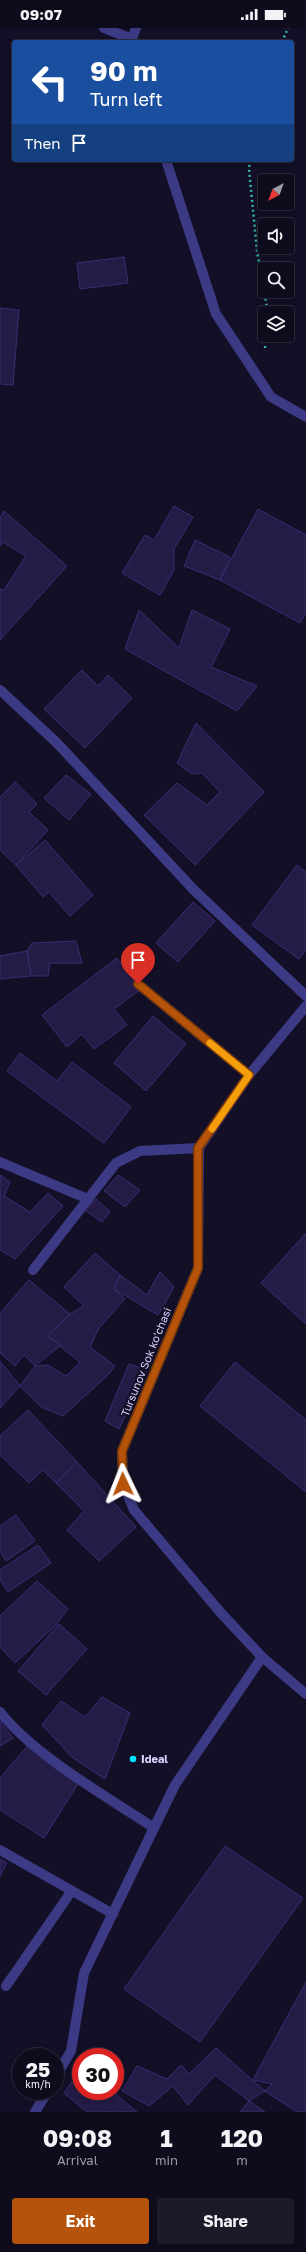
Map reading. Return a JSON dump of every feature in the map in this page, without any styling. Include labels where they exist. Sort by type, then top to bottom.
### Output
[{"type":"street","points":[[104,28],[130,40]]},
{"type":"street","points":[[132,40],[136,28]]},
{"type":"street","points":[[167,162],[216,314],[271,397],[306,417]]},
{"type":"street","points":[[0,690],[57,743],[194,890],[306,996]]},
{"type":"street","points":[[138,984],[249,1075]]},
{"type":"street","points":[[33,1270],[116,1163],[140,1151],[198,1148],[249,1075],[306,1006]]},
{"type":"street","name":"Tursunov Sok ko'chasi","points":[[198,1148],[198,1268],[122,1451],[123,1484],[134,1510],[159,1541],[262,1657],[306,1694]]},
{"type":"street","points":[[0,1162],[88,1199]]},
{"type":"street","points":[[64,2062],[71,2050],[84,1973],[175,1785],[262,1657]]},
{"type":"street","points":[[0,1712],[14,1730],[68,1770],[154,1828]]},
{"type":"street","points":[[0,1850],[41,1871],[71,1892],[113,1914]]},
{"type":"street","points":[[6,1986],[71,1892]]},
{"type":"street","points":[[36,2112],[43,2100]]},
{"type":"path","points":[[283,40],[288,28]]},
{"type":"path","points":[[250,162],[249,170],[257,251],[267,306]]},
{"type":"building","points":[[124,257],[128,283],[80,289],[77,263]]},
{"type":"building","points":[[0,308],[19,310],[13,385],[0,384]]},
{"type":"building","points":[[174,506],[193,517],[174,549],[174,570],[160,595],[122,573],[145,535],[154,540]]},
{"type":"building","points":[[258,509],[306,535],[306,612],[300,623],[220,580]]},
{"type":"building","points":[[4,511],[67,566],[0,640],[0,589],[4,590],[26,556],[2,542],[0,546],[0,518]]},
{"type":"building","points":[[195,540],[230,557],[220,580],[184,566]]},
{"type":"building","points":[[139,610],[179,648],[192,610],[230,629],[211,667],[257,686],[237,711],[125,649]]},
{"type":"building","points":[[82,670],[98,686],[108,675],[132,698],[85,748],[44,709]]},
{"type":"building","points":[[196,723],[264,792],[195,865],[144,815],[177,783],[207,805],[220,792],[202,773],[192,774],[177,763]]},
{"type":"building","points":[[66,775],[91,794],[69,820],[44,798]]},
{"type":"building","points":[[15,782],[37,804],[29,812],[48,830],[16,865],[0,850],[0,797]]},
{"type":"building","points":[[45,840],[93,895],[70,916],[49,892],[43,897],[16,865]]},
{"type":"building","points":[[297,865],[306,872],[306,950],[299,959],[252,925]]},
{"type":"building","points":[[193,902],[215,921],[178,962],[156,943]]},
{"type":"building","points":[[76,941],[82,963],[50,963],[48,976],[31,976],[27,951],[32,943]]},
{"type":"building","points":[[27,951],[31,976],[0,979],[0,956]]},
{"type":"building","points":[[117,958],[141,989],[114,1009],[127,1025],[94,1049],[82,1034],[67,1047],[42,1015]]},
{"type":"building","points":[[153,1016],[186,1044],[146,1091],[114,1063]]},
{"type":"building","points":[[20,1053],[57,1081],[72,1062],[131,1107],[104,1143],[7,1071]]},
{"type":"building","points":[[0,1175],[10,1182],[4,1196],[30,1212],[48,1193],[63,1206],[15,1259],[0,1250]]},
{"type":"building","points":[[118,1175],[140,1190],[125,1207],[104,1191]]},
{"type":"building","points":[[96,1199],[110,1212],[102,1222],[85,1210]]},
{"type":"building","points":[[306,1233],[306,1324],[261,1283]]},
{"type":"building","points":[[95,1253],[120,1275],[114,1289],[125,1299],[99,1328],[90,1347],[115,1366],[108,1375],[63,1416],[41,1407],[20,1386],[35,1366],[48,1365],[66,1376],[80,1362],[47,1336],[70,1314],[84,1306],[64,1287]]},
{"type":"building","points":[[160,1272],[174,1287],[158,1315],[114,1289],[120,1275],[147,1295]]},
{"type":"building","points":[[29,1280],[70,1314],[47,1336],[61,1345],[35,1366],[24,1355],[15,1366],[0,1353],[0,1313]]},
{"type":"building","points":[[0,1361],[20,1386],[0,1408]]},
{"type":"building","points":[[235,1362],[306,1420],[306,1492],[200,1406]]},
{"type":"building","points":[[129,1364],[147,1370],[119,1429],[105,1421]]},
{"type":"building","points":[[28,1410],[77,1462],[56,1483],[43,1470],[29,1483],[0,1455],[0,1436]]},
{"type":"building","points":[[77,1462],[136,1527],[99,1561],[67,1530],[84,1511],[56,1483]]},
{"type":"building","points":[[16,1515],[35,1541],[6,1561],[0,1551],[0,1526]]},
{"type":"building","points":[[38,1545],[51,1563],[8,1592],[0,1580],[0,1570]]},
{"type":"building","points":[[37,1581],[68,1609],[56,1625],[15,1663],[0,1647],[0,1616]]},
{"type":"building","points":[[59,1624],[87,1649],[46,1695],[18,1671]]},
{"type":"building","points":[[102,1697],[130,1713],[105,1779],[73,1758],[42,1725],[61,1701],[85,1717]]},
{"type":"building","points":[[0,1721],[13,1738],[0,1746]]},
{"type":"building","points":[[29,1744],[79,1782],[44,1838],[0,1810],[0,1778]]},
{"type":"building","points":[[225,1846],[303,1898],[200,2042],[124,1989]]},
{"type":"building","points":[[0,1859],[7,1863],[0,1876]]},
{"type":"building","points":[[306,1982],[306,2112],[297,2112],[265,2091],[272,2084],[253,2080]]},
{"type":"building","points":[[216,2048],[265,2091],[249,2101],[215,2075],[188,2105],[173,2086],[149,2106],[124,2092],[124,2088],[137,2066],[167,2079],[181,2065],[189,2074]]},
{"type":"building","points":[[72,2082],[72,2100],[64,2093]]},
{"type":"building","points":[[72,2100],[123,2100],[137,2112],[87,2112]]},
{"type":"building","points":[[249,2101],[265,2112],[240,2112]]},
{"type":"slow traffic","points":[[210,1043],[249,1075],[212,1129]]},
{"type":"place","name":"Ideal","points":[[133,1759]]},
{"type":"route","points":[[123,1484],[122,1451],[198,1268],[198,1148],[249,1075],[138,984]]}]
